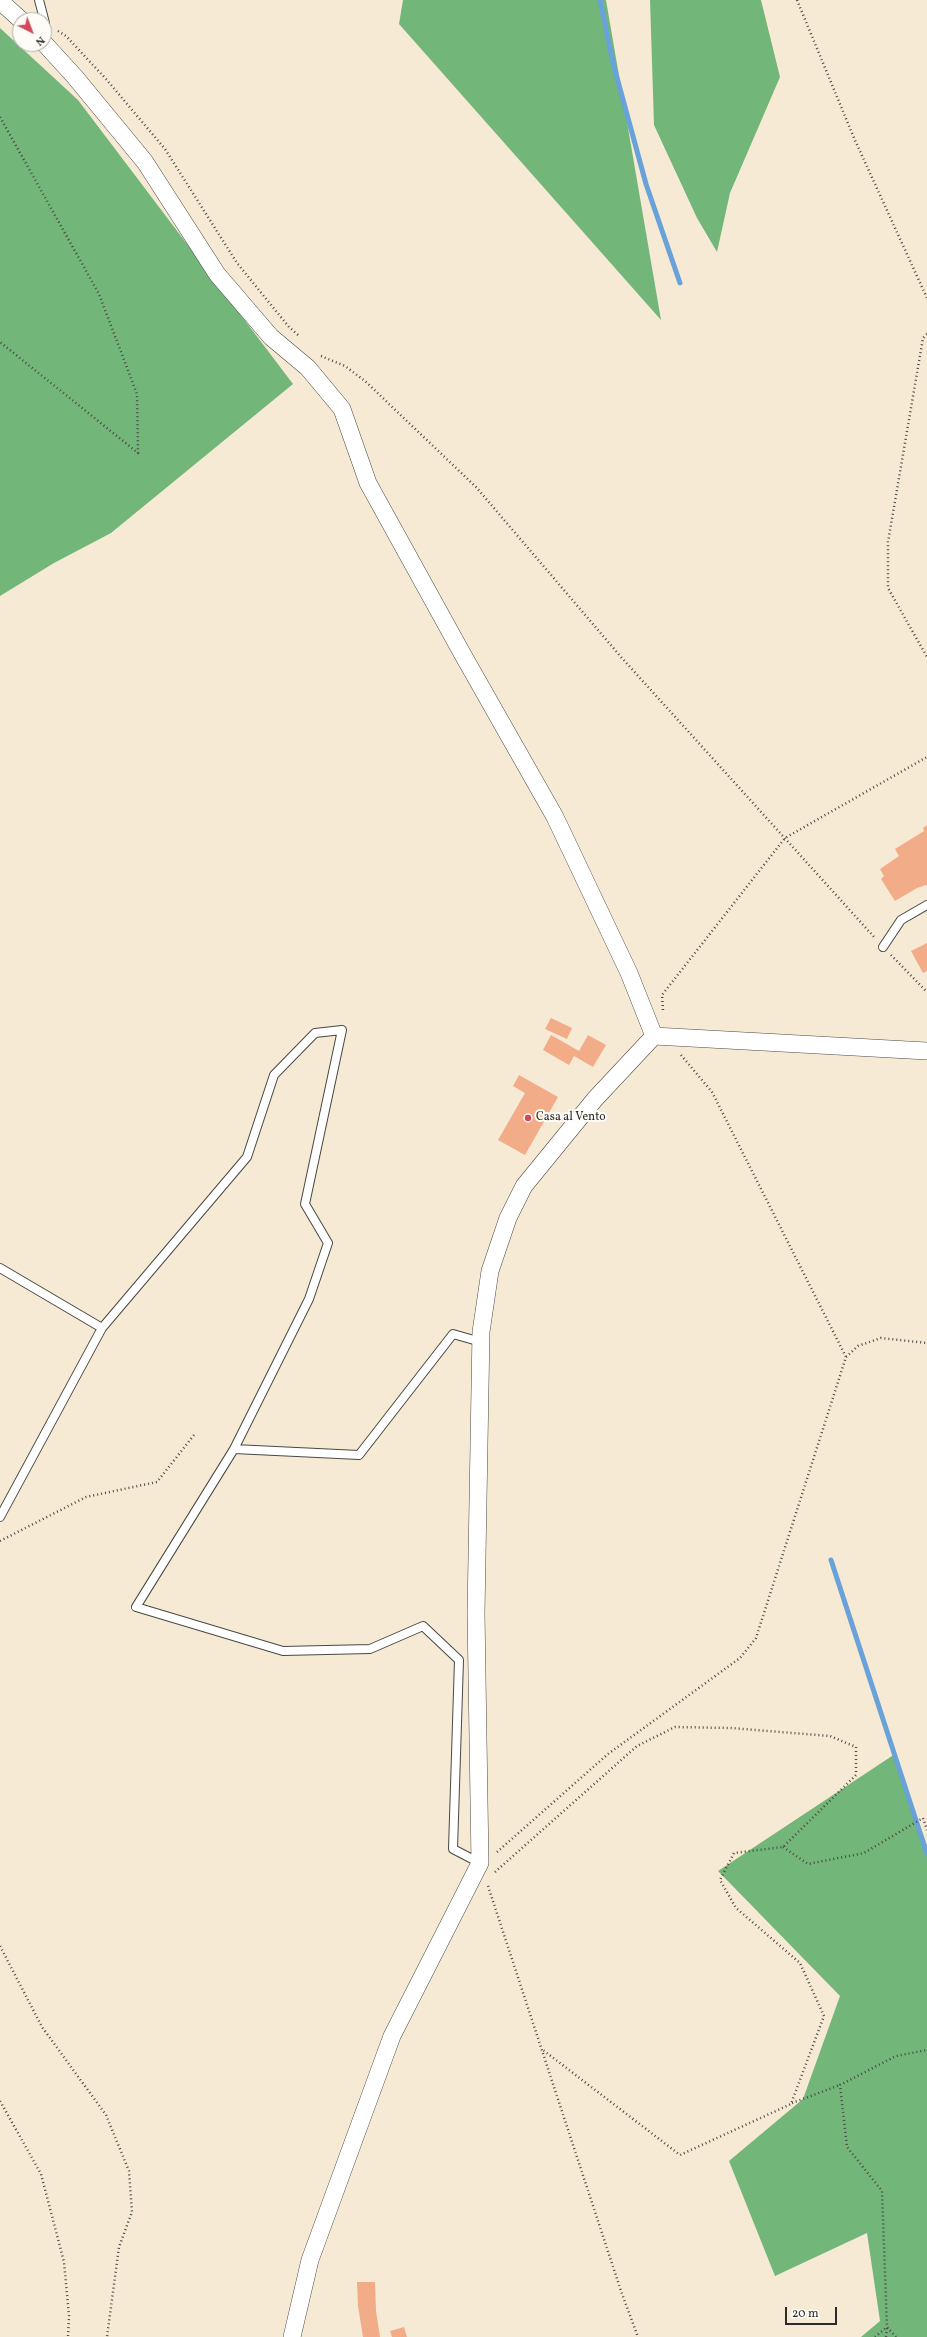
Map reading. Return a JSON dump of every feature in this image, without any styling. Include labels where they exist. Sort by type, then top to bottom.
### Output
[{"type":"street","points":[[0,1],[12,12]]},
{"type":"street","points":[[52,52],[75,77],[145,162],[217,274],[271,337],[308,368],[342,410],[368,483],[463,656],[555,816],[660,1036]]},
{"type":"street","points":[[292,2337],[310,2260],[392,2036],[480,1863],[476,1613],[481,1342],[490,1271],[508,1218],[524,1186],[595,1099],[660,1036],[927,1051]]},
{"type":"lane","points":[[39,0],[42,12]]},
{"type":"lane","points":[[883,947],[901,920],[927,905]]},
{"type":"lane","points":[[0,1517],[102,1328],[247,1157],[274,1075],[315,1033],[342,1030],[306,1204],[328,1244],[309,1299],[234,1449],[136,1607],[283,1651],[370,1649],[423,1626],[459,1660],[453,1849],[480,1863]]},
{"type":"lane","points":[[0,1268],[102,1328]]},
{"type":"lane","points":[[234,1449],[359,1455],[453,1334],[481,1342]]},
{"type":"path","points":[[797,0],[854,138],[927,298]]},
{"type":"path","points":[[52,27],[66,36],[106,79],[165,149],[237,262],[289,327],[300,336]]},
{"type":"path","points":[[0,117],[99,294],[137,394],[138,453],[0,342]]},
{"type":"path","points":[[927,334],[923,338],[888,542],[888,588],[927,657]]},
{"type":"path","points":[[316,351],[321,356],[345,366],[365,381],[476,487],[621,657],[883,947],[927,992]]},
{"type":"path","points":[[846,1357],[712,1092],[660,1036],[662,995],[785,838],[927,757]]},
{"type":"path","points":[[638,2337],[621,2291],[480,1863],[492,1857],[608,1754],[740,1658],[756,1638],[846,1357],[858,1346],[881,1338],[927,1343]]},
{"type":"path","points":[[0,1540],[86,1497],[156,1482],[194,1435]]},
{"type":"path","points":[[492,1875],[637,1746],[675,1727],[731,1728],[830,1736],[856,1747],[856,1775],[783,1847],[734,1853],[720,1880],[736,1908],[800,1963],[824,2016],[792,2104]]},
{"type":"path","points":[[783,1847],[808,1864],[864,1852],[923,1818],[927,1830]]},
{"type":"path","points":[[0,1946],[42,2027],[106,2114],[129,2171],[132,2212],[119,2247],[106,2337]]},
{"type":"path","points":[[542,2050],[680,2155],[792,2104],[840,2085],[896,2056],[927,2050]]},
{"type":"path","points":[[840,2085],[847,2147],[882,2191],[887,2327],[886,2337]]},
{"type":"path","points":[[0,2101],[41,2174],[64,2262],[69,2316],[68,2337]]},
{"type":"path","points":[[875,2337],[887,2327]]},
{"type":"path","points":[[887,2327],[896,2337]]},
{"type":"green space","points":[[403,0],[606,0],[661,320],[399,24]]},
{"type":"green space","points":[[650,0],[761,0],[780,77],[730,193],[717,252],[697,218],[654,125]]},
{"type":"green space","points":[[0,28],[12,39],[12,52],[26,52],[78,100],[293,384],[111,533],[54,563],[0,596]]},
{"type":"green space","points":[[895,1754],[927,1846],[927,2337],[861,2337],[880,2321],[867,2233],[775,2276],[729,2161],[803,2099],[840,1996],[718,1871]]},
{"type":"building","points":[[927,825],[927,886],[917,888],[895,901],[881,879],[884,876],[880,869],[899,856],[895,849],[924,831],[923,828]]},
{"type":"building","points":[[927,943],[927,971],[923,973],[911,951]]},
{"type":"building","points":[[551,1018],[572,1028],[567,1039],[545,1029]]},
{"type":"building","points":[[551,1035],[579,1051],[588,1035],[606,1045],[593,1067],[574,1056],[569,1065],[543,1050]]},
{"type":"building","name":"Casa al Vento","points":[[519,1075],[558,1097],[525,1155],[498,1140],[525,1093],[513,1086]]},
{"type":"building","points":[[357,2282],[375,2282],[376,2311],[380,2337],[363,2337],[358,2306]]},
{"type":"building","points":[[404,2327],[407,2337],[392,2337],[390,2331]]},
{"type":"waterway","points":[[600,0],[613,63],[646,184],[680,283]]},
{"type":"waterway","points":[[831,1560],[927,1854]]},
{"type":"place","name":"Casa al Vento","points":[[528,1118]]}]
